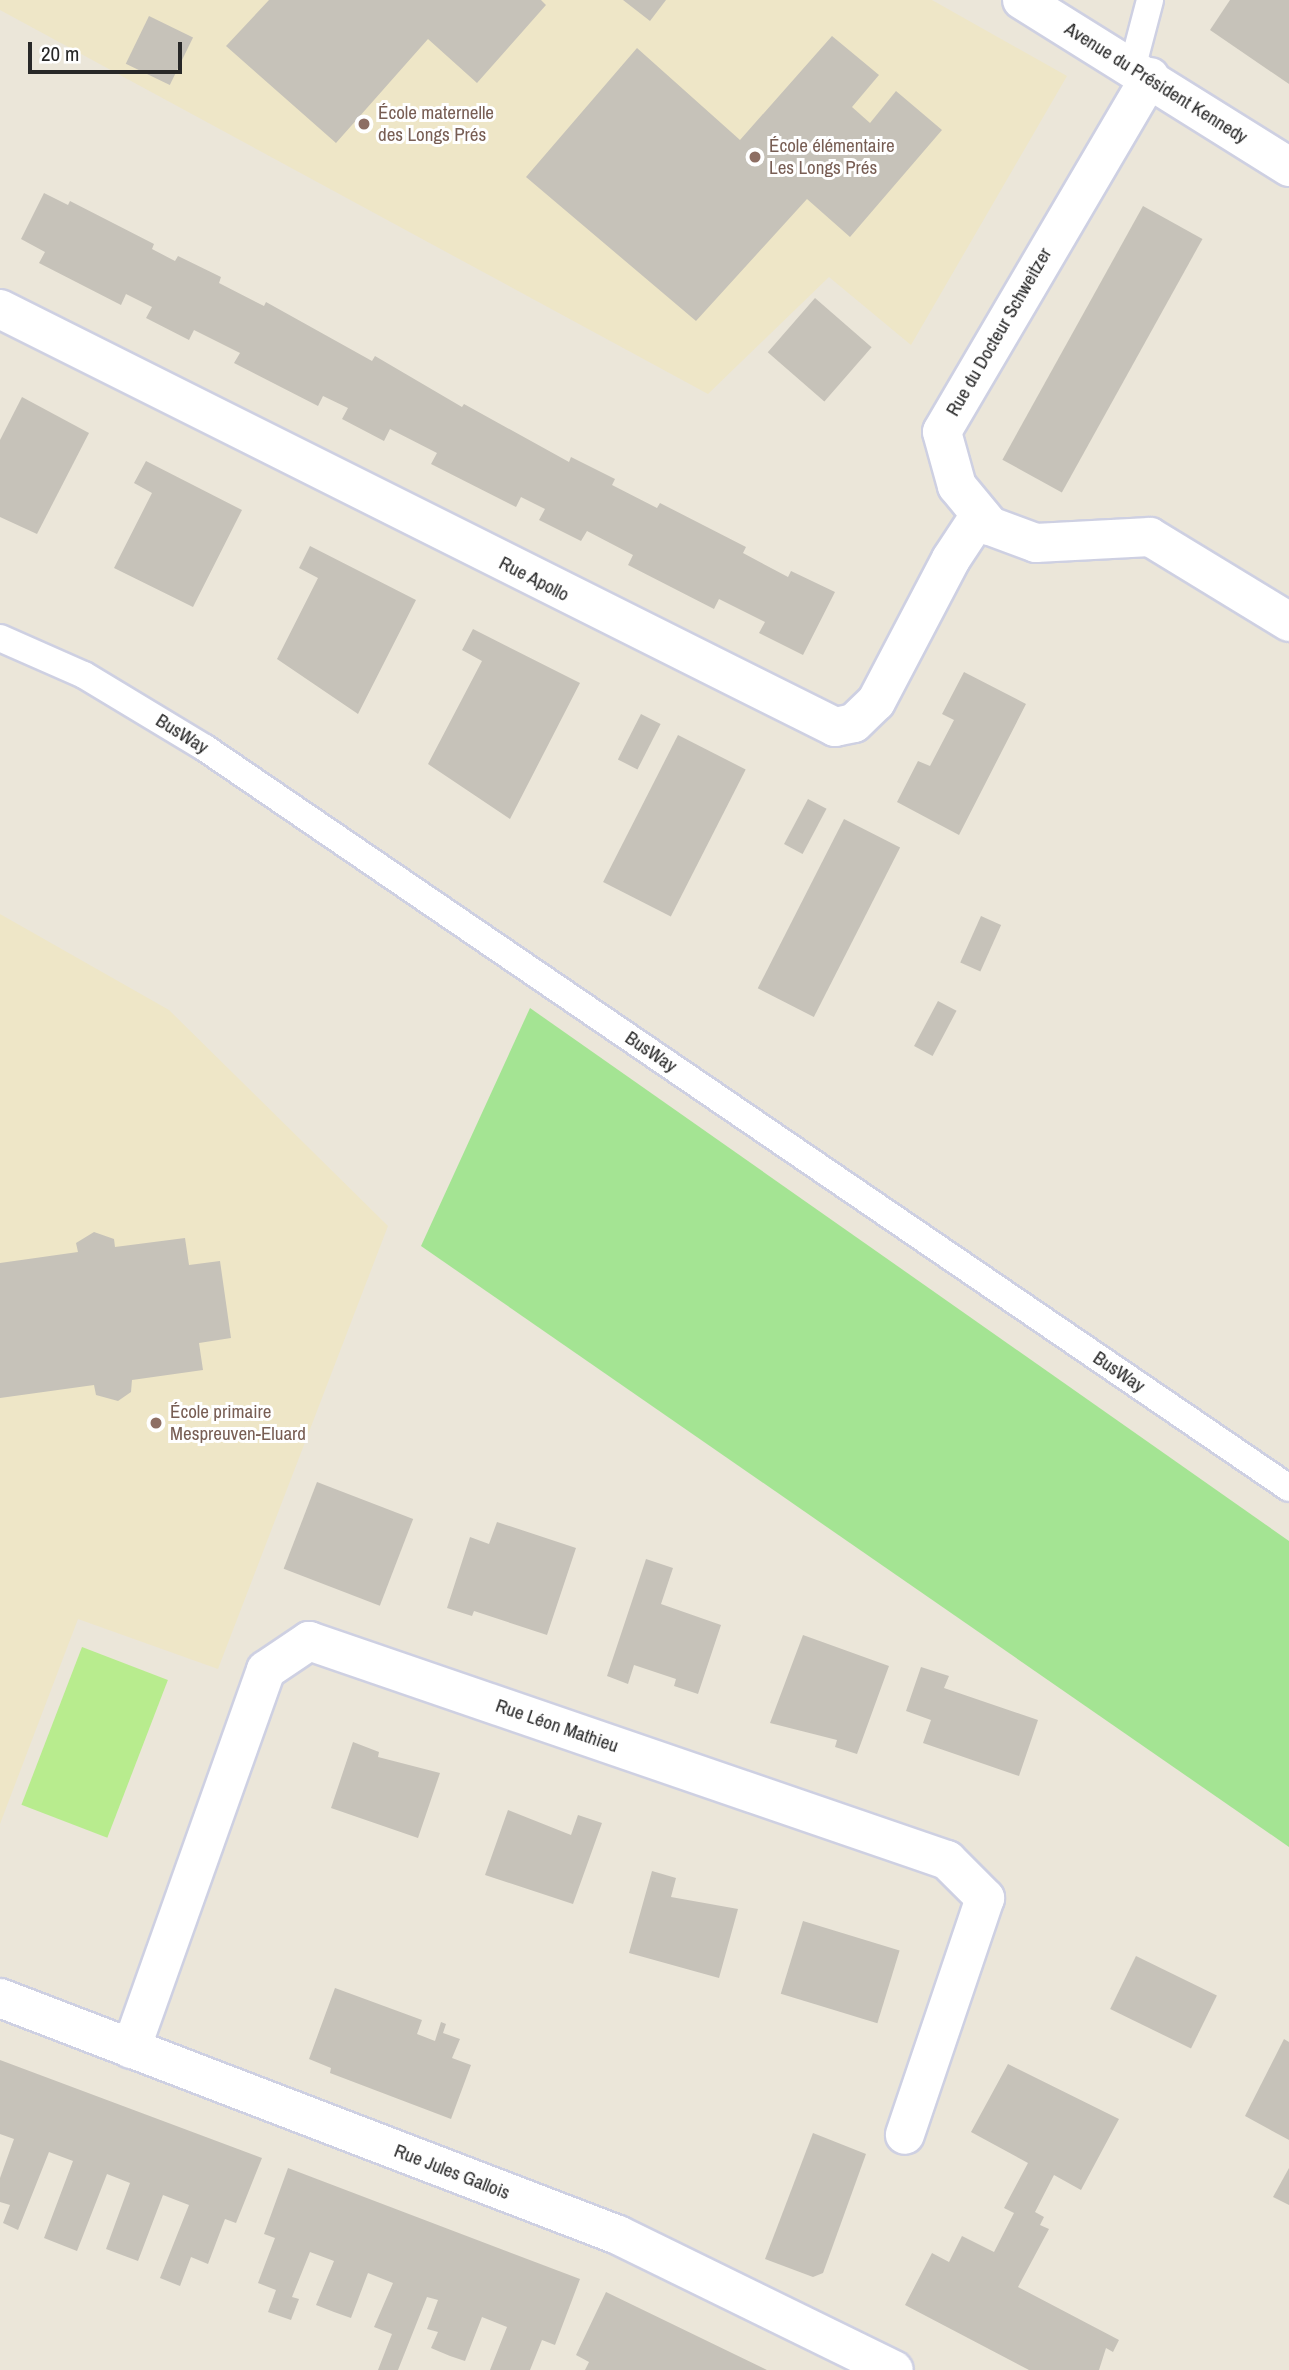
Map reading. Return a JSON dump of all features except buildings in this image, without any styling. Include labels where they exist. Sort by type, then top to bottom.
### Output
[{"type":"street","name":"Avenue du Président Kennedy","points":[[1022,0],[1141,71],[1289,167]]},
{"type":"street","name":"Rue du Docteur Schweitzer","points":[[1141,71],[942,432],[957,486],[990,526],[1037,543],[1150,537],[1289,622]]},
{"type":"street","name":"Rue Apollo","points":[[0,309],[835,727],[854,723],[876,702],[980,515]]},
{"type":"street","name":"Rue Léon Mathieu","points":[[131,2049],[266,1670],[309,1641],[947,1860],[985,1898],[905,2135]]},
{"type":"street","name":"Rue Jules Gallois","points":[[0,1998],[618,2235],[894,2370]]},
{"type":"lane","points":[[1141,71],[1150,0]]},
{"type":"lane","name":"BusWay","points":[[0,638],[85,675],[205,748],[1289,1488]]},
{"type":"shaded area","name":"École élémentaire Les Longs Prés","points":[[0,0],[932,0],[1067,76],[911,345],[829,277],[708,394],[0,10]]},
{"type":"shaded area","name":"École primaire Mespreuven-Eluard","points":[[0,914],[169,1010],[388,1226],[218,1669],[78,1619],[0,1824]]},
{"type":"green space","points":[[530,1008],[1289,1541],[1289,1847],[421,1246]]},
{"type":"green space","points":[[82,1647],[168,1680],[107,1838],[21,1805]]},
{"type":"place","name":"École maternelle des Longs Prés","points":[[364,124]]},
{"type":"place","name":"École élémentaire Les Longs Prés","points":[[755,157]]},
{"type":"place","name":"École primaire Mespreuven-Eluard","points":[[156,1423]]}]
